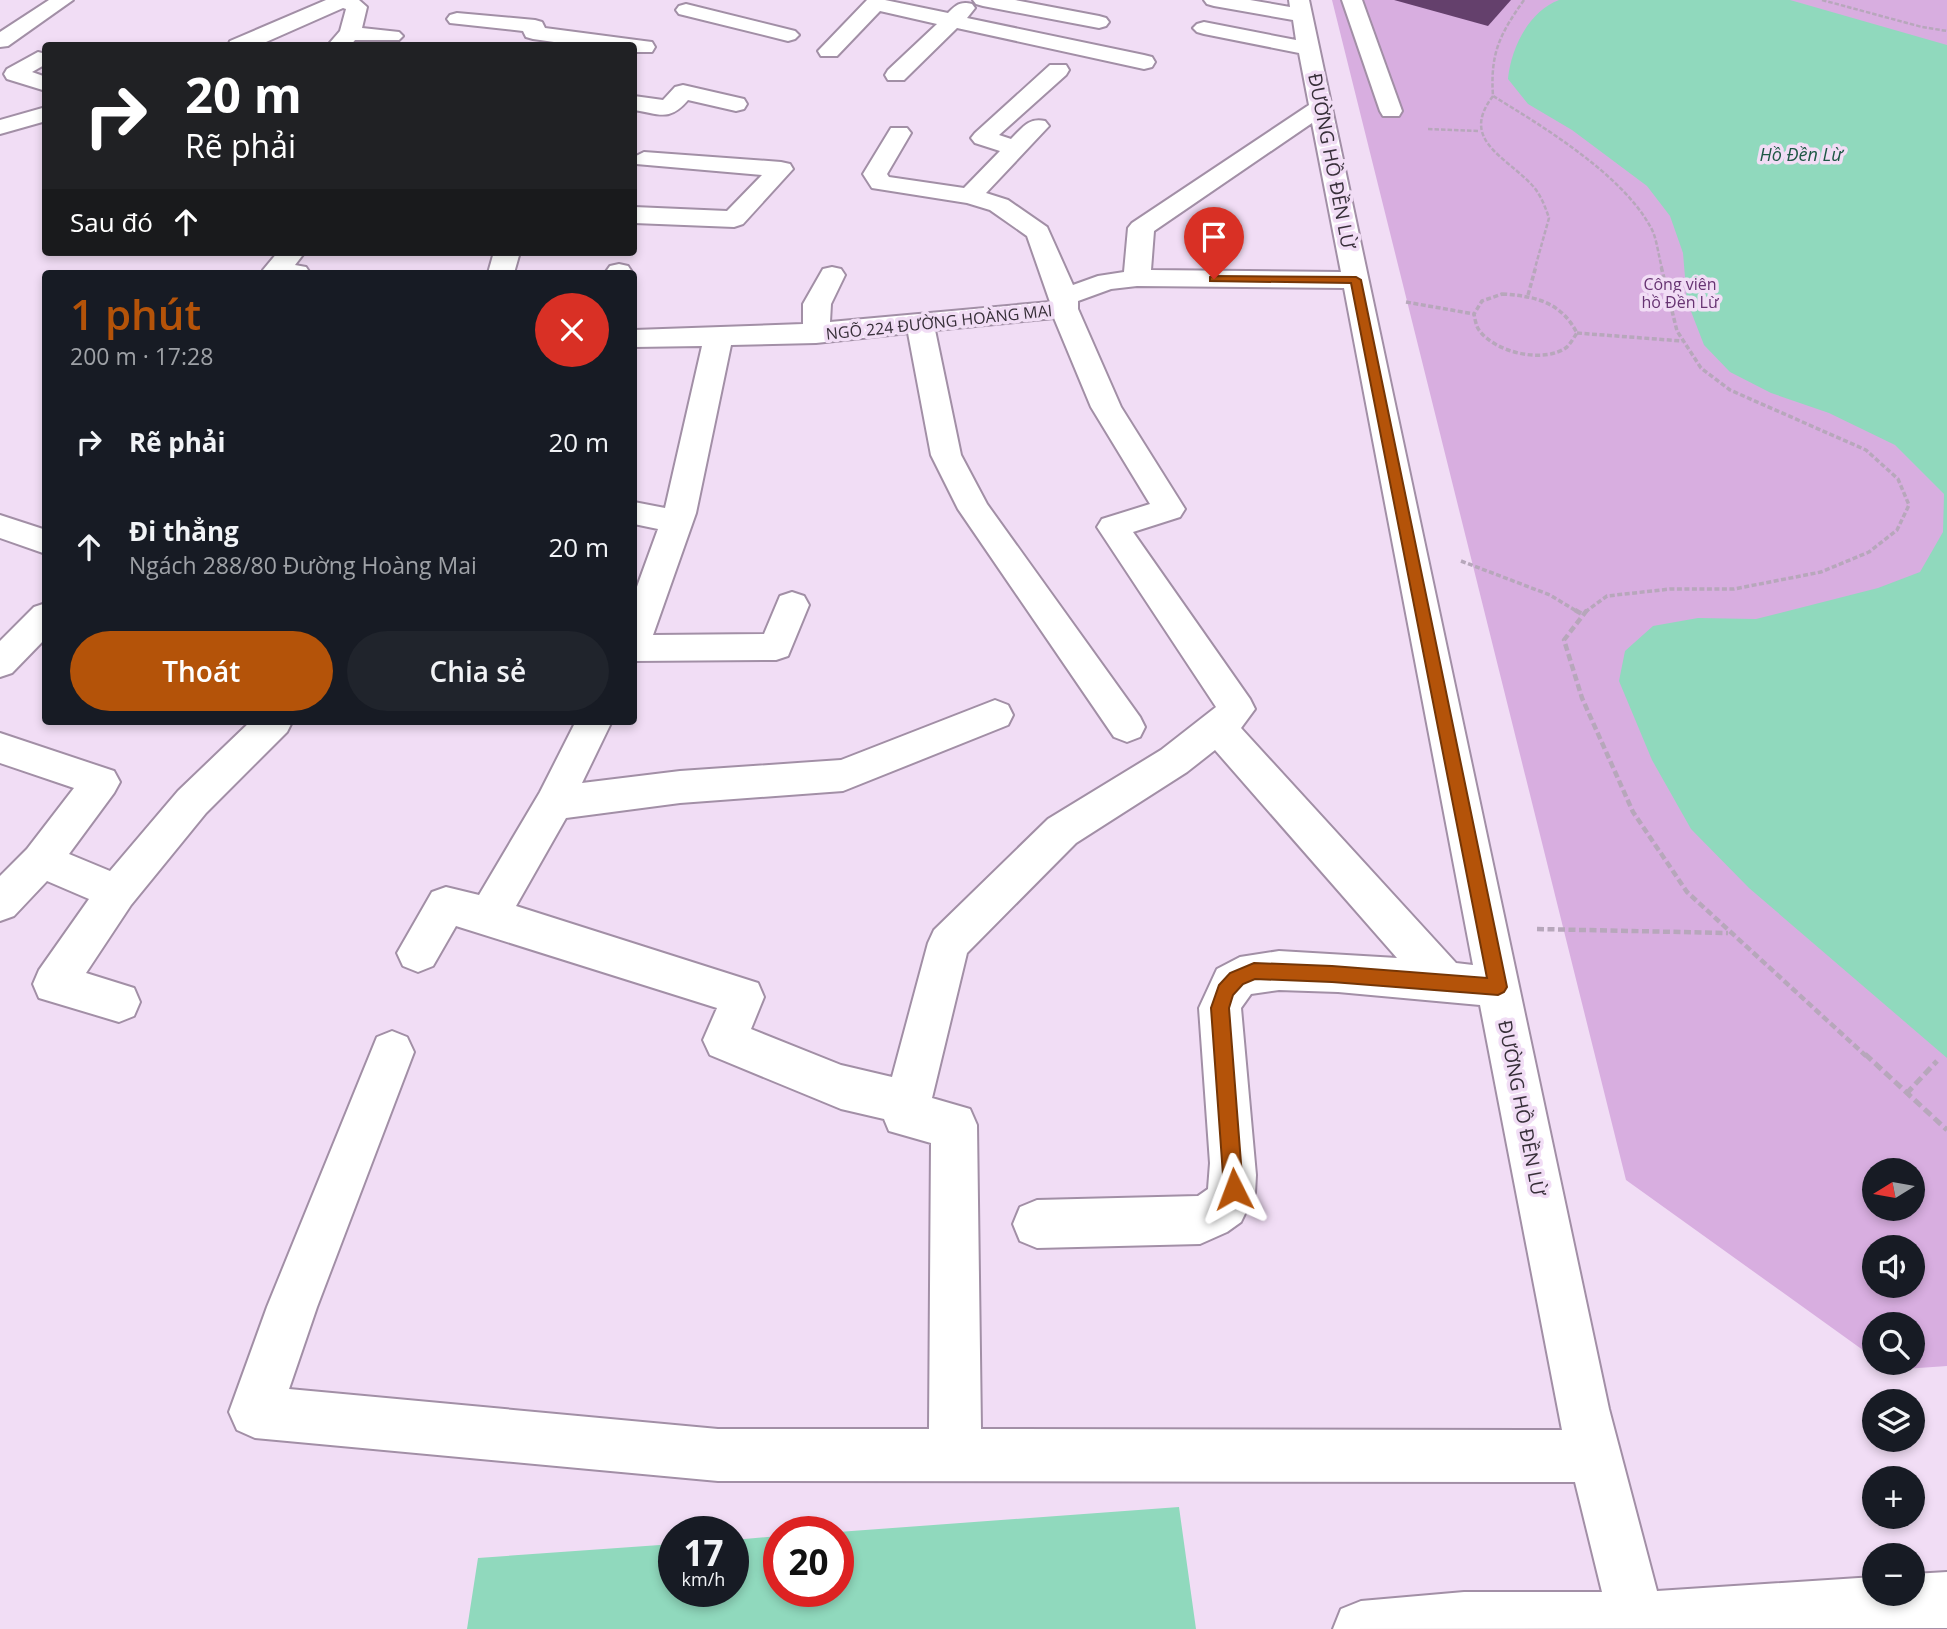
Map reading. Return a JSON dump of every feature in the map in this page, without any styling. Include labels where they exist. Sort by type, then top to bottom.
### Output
[{"type":"street","points":[[0,41],[63,0]]},
{"type":"street","points":[[247,42],[343,0],[357,7],[344,39],[393,36]]},
{"type":"street","points":[[686,10],[791,28],[720,0]]},
{"type":"street","points":[[897,75],[974,0]]},
{"type":"street","points":[[984,0],[1099,22]]},
{"type":"street","points":[[1214,0],[1303,21]]},
{"type":"street","points":[[1352,0],[1391,111]]},
{"type":"street","points":[[823,57],[875,4],[1144,62]]},
{"type":"street","points":[[457,19],[535,26],[533,33]]},
{"type":"street","points":[[1204,28],[1303,21]]},
{"type":"street","name":"ĐƯỜNG HỒ ĐỀN LỪ","points":[[1303,21],[1583,1409],[1638,1625]]},
{"type":"street","points":[[490,42],[533,33],[600,42]]},
{"type":"street","points":[[38,59],[15,74],[42,83]]},
{"type":"street","points":[[1016,148],[984,138],[1058,70]]},
{"type":"street","points":[[637,103],[669,108],[683,92],[736,104]]},
{"type":"street","points":[[1137,278],[1142,228],[1321,107]]},
{"type":"street","points":[[6,120],[42,115]]},
{"type":"street","points":[[970,196],[1037,126]]},
{"type":"street","points":[[899,133],[875,174],[881,183],[970,196],[999,205],[1038,232],[1106,407],[1169,509],[1113,527],[1237,709],[1218,728],[1174,761],[1062,831],[948,943],[905,1115],[954,1125],[955,1454]]},
{"type":"street","points":[[637,215],[734,219],[782,169],[644,159]]},
{"type":"street","points":[[816,334],[817,304],[832,275]]},
{"type":"street","name":"NGÕ 224 ĐƯỜNG HOÀNG MAI","points":[[637,338],[816,334],[920,325],[1064,303],[1107,282],[1137,278],[1356,280]]},
{"type":"street","points":[[637,363],[690,310]]},
{"type":"street","points":[[920,325],[946,455],[974,509],[1127,727]]},
{"type":"street","points":[[637,632],[676,523],[718,338]]},
{"type":"street","points":[[637,514],[676,523]]},
{"type":"street","points":[[0,526],[42,542]]},
{"type":"street","points":[[637,648],[776,647],[792,605]]},
{"type":"street","points":[[0,663],[42,620]]},
{"type":"street","points":[[554,803],[680,786],[842,775],[995,715]]},
{"type":"street","points":[[119,1002],[54,984],[117,892],[192,802],[271,725]]},
{"type":"street","points":[[489,916],[554,803],[592,725]]},
{"type":"street","points":[[1218,728],[1445,982]]},
{"type":"street","points":[[0,748],[101,782],[41,861],[0,904]]},
{"type":"street","points":[[41,861],[117,892]]},
{"type":"street","points":[[418,953],[446,905],[489,916],[743,997],[725,1040],[841,1087],[908,1104]]},
{"type":"street","points":[[1037,1223],[1200,1220],[1217,1213],[1228,1202],[1234,1189],[1233,1163],[1220,1008],[1225,990],[1236,979],[1254,971],[1358,975],[1498,987]]},
{"type":"street","points":[[392,1052],[292,1307],[255,1412],[718,1455],[1595,1455]]},
{"type":"street","points":[[1360,1629],[1464,1620],[1638,1625],[1947,1600]]},
{"type":"path","points":[[1493,96],[1490,65],[1504,28],[1524,0]]},
{"type":"path","points":[[1822,0],[1947,32]]},
{"type":"path","points":[[1493,96],[1480,119],[1480,131],[1493,151],[1532,185],[1549,218],[1528,295]]},
{"type":"path","points":[[1493,96],[1534,121],[1625,190],[1651,228],[1677,331],[1701,368],[1730,390],[1866,450],[1898,479],[1909,505],[1897,530],[1869,552],[1821,572],[1734,589],[1670,589],[1606,596],[1582,614],[1564,640],[1581,698],[1633,812],[1687,892],[1947,1130]]},
{"type":"path","points":[[1502,294],[1528,295],[1553,304],[1571,317],[1577,333],[1569,346],[1549,354],[1522,353],[1496,344],[1478,329],[1474,314],[1482,301],[1502,294]]},
{"type":"path","points":[[1401,301],[1474,314]]},
{"type":"path","points":[[1577,333],[1683,341]]},
{"type":"path","points":[[1452,558],[1550,595],[1582,614]]},
{"type":"path","points":[[1533,928],[1729,933]]},
{"type":"path","points":[[1906,1094],[1937,1061]]},
{"type":"green space","name":"Công viên hồ Đền Lừ","points":[[1332,0],[1947,0],[1947,1366],[1925,1368],[1925,1312],[1862,1312],[1862,1349],[1626,1180]]},
{"type":"water","name":"Hồ Đền Lừ","points":[[1559,0],[1790,0],[1947,45],[1947,1058],[1749,888],[1691,829],[1652,760],[1619,681],[1625,651],[1653,626],[1698,618],[1756,619],[1878,588],[1920,572],[1943,532],[1944,494],[1895,445],[1829,413],[1771,393],[1730,372],[1704,345],[1687,301],[1683,253],[1670,216],[1647,186],[1572,130],[1528,104],[1508,79],[1513,55],[1523,32],[1548,5]]},
{"type":"water","points":[[1179,1507],[1196,1629],[467,1629],[478,1558],[658,1545],[658,1607],[749,1607],[749,1539],[763,1537],[763,1607],[854,1607],[854,1531]]},
{"type":"building","points":[[1394,0],[1511,0],[1488,26]]},
{"type":"route","points":[[1214,279],[1356,280],[1498,987],[1358,975],[1254,971],[1236,979],[1225,990],[1220,1008],[1234,1189]]}]
